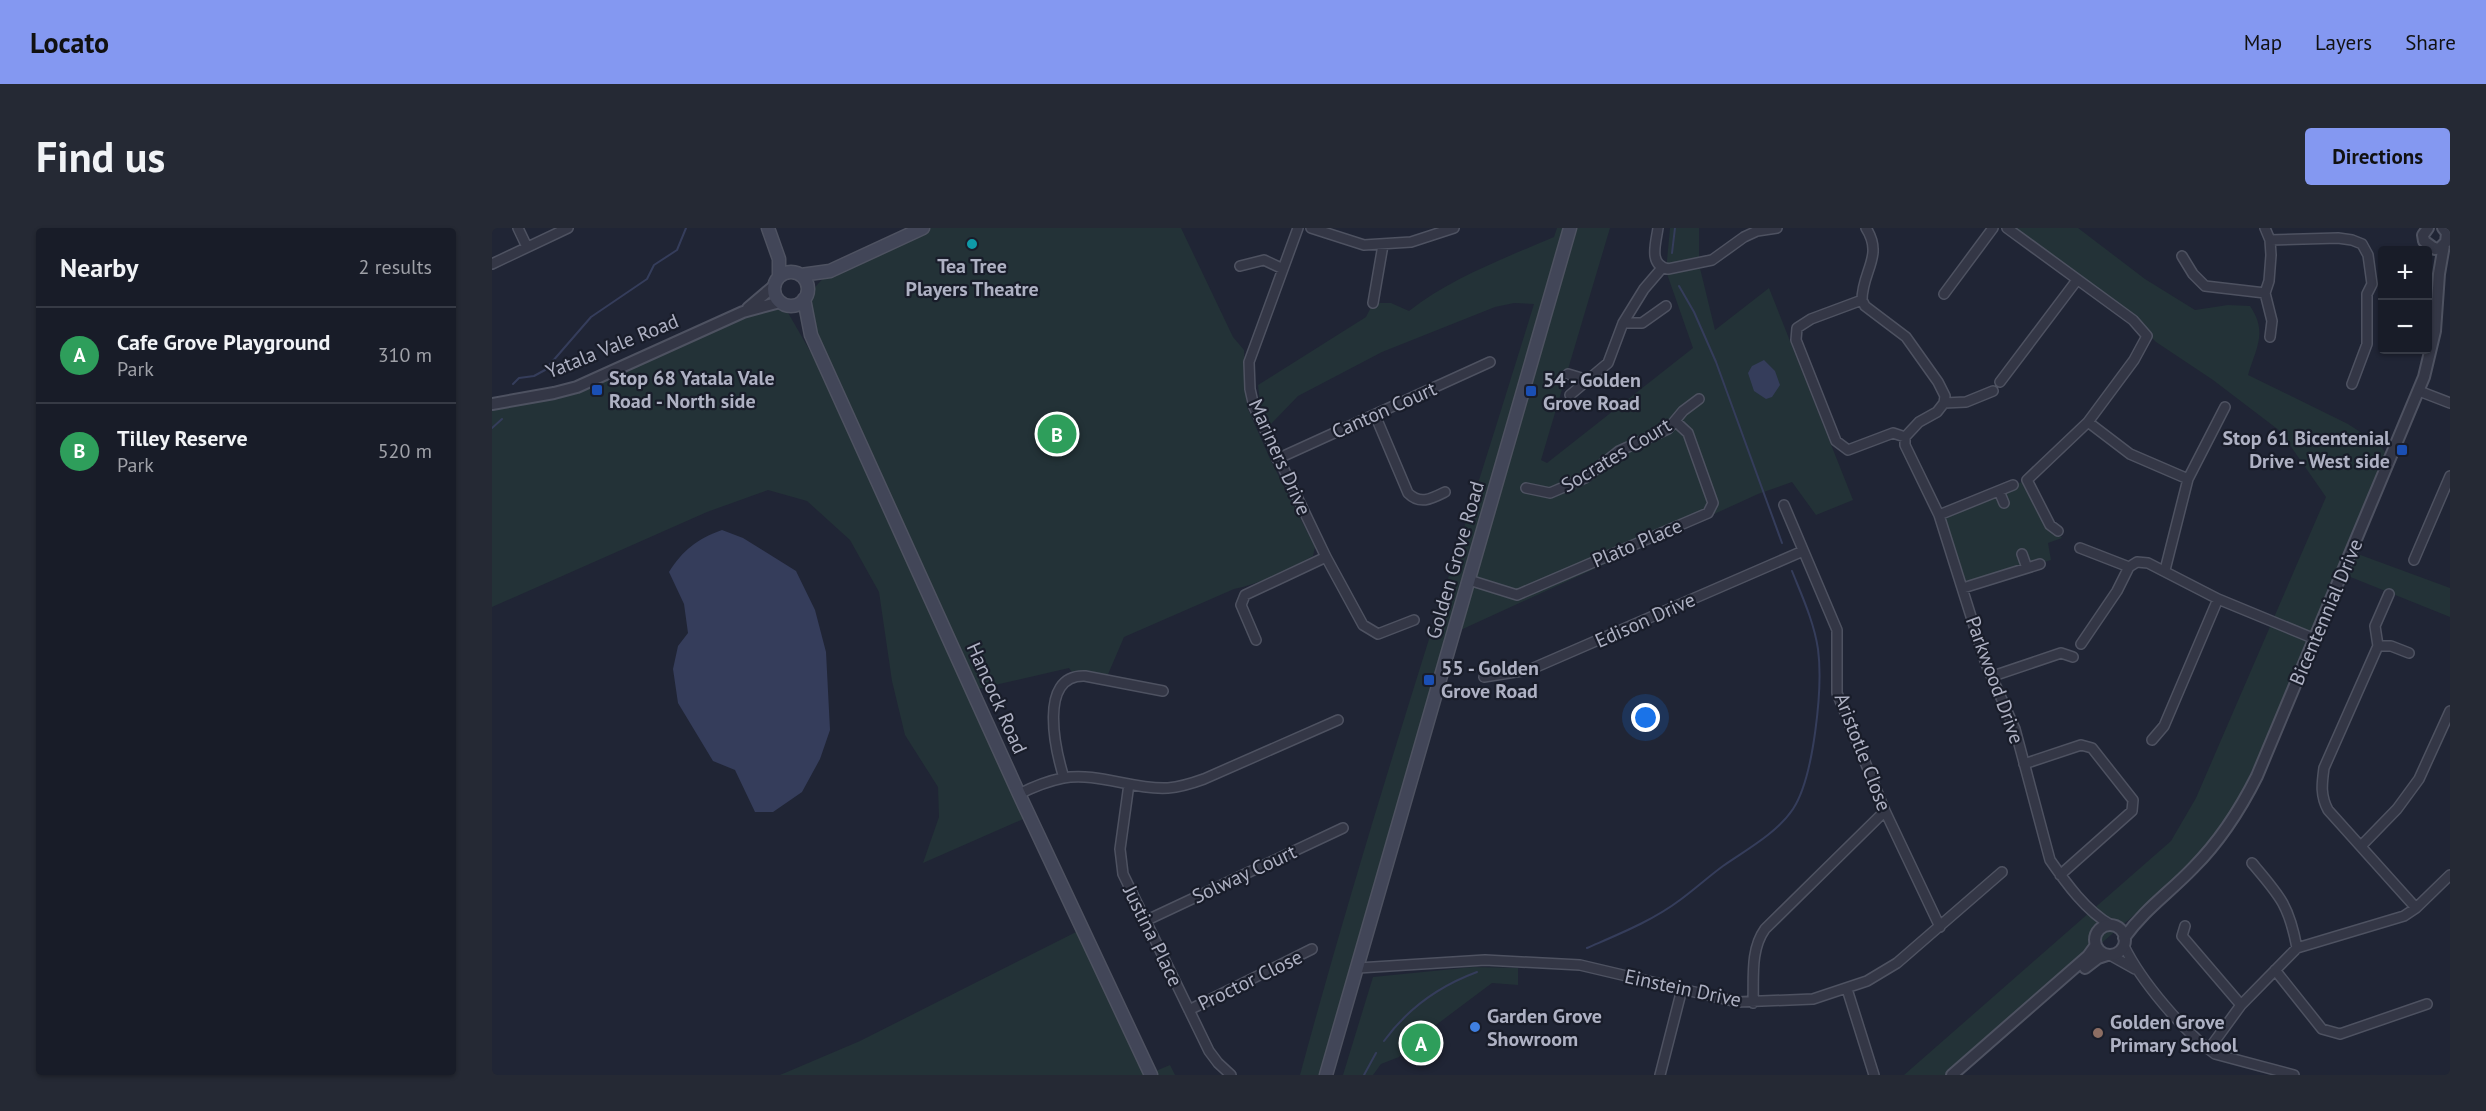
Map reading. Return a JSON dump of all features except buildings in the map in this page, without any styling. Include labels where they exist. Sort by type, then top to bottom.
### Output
[{"type":"main road","points":[[770,228],[798,274],[807,284],[806,296]]},
{"type":"main road","points":[[770,228],[779,259],[774,294],[784,304],[795,305],[830,271]]},
{"type":"main road","points":[[777,281],[787,272],[798,274],[830,271],[923,228]]},
{"type":"main road","name":"Golden Grove Road","points":[[1326,1075],[1570,228]]},
{"type":"main road","name":"Hancock Road","points":[[806,296],[811,335]]},
{"type":"main road","name":"Hancock Road","points":[[784,304],[811,335],[1019,794],[1151,1075]]},
{"type":"street","points":[[518,228],[527,247]]},
{"type":"street","points":[[492,264],[568,228]]},
{"type":"street","name":"Mariners Drive","points":[[1298,228],[1249,362],[1250,389],[1254,407],[1277,459],[1363,625],[1378,634],[1414,620]]},
{"type":"street","points":[[1311,228],[1364,245],[1411,242],[1454,228]]},
{"type":"street","points":[[1658,228],[1654,255],[1656,262],[1662,268],[1674,269],[1712,260],[1743,237],[1757,231],[1777,228]]},
{"type":"street","points":[[1862,300],[1811,319],[1797,328],[1796,340],[1836,441],[1848,450],[1893,433],[1905,437],[1918,422],[1937,412],[1944,403],[1945,396],[1938,382],[1906,337],[1865,306],[1862,300],[1874,252],[1873,240],[1866,228]]},
{"type":"street","points":[[1944,294],[1993,228]]},
{"type":"street","points":[[2007,228],[2133,320],[2147,336],[2134,360],[2088,422],[2027,480],[2050,525],[2058,531]]},
{"type":"street","points":[[2265,228],[2270,240],[2269,281],[2265,293],[2272,321],[2270,337]]},
{"type":"street","name":"Bicentennial Drive","points":[[2428,228],[2423,235],[2424,241],[2430,246]]},
{"type":"street","name":"Bicentennial Drive","points":[[2124,942],[2142,914],[2194,867],[2216,843],[2236,815],[2257,776],[2419,391],[2435,331],[2439,274],[2447,242],[2446,229]]},
{"type":"street","points":[[2270,240],[2338,238],[2362,244],[2368,255],[2372,284],[2367,294],[2367,344],[2352,384]]},
{"type":"street","points":[[2432,248],[2440,248],[2447,242]]},
{"type":"street","points":[[1374,303],[1383,245]]},
{"type":"street","name":"Bicentennial Drive","points":[[2432,248],[2439,274]]},
{"type":"street","points":[[2182,256],[2193,274],[2205,286],[2265,293]]},
{"type":"street","points":[[1240,266],[1264,260],[1282,269]]},
{"type":"street","points":[[1570,395],[1608,363],[1623,322],[1644,289],[1662,268]]},
{"type":"street","points":[[2000,382],[2078,280]]},
{"type":"street","name":"Yatala Vale Road","points":[[743,312],[777,281]]},
{"type":"street","name":"Yatala Vale Road","points":[[492,404],[577,387],[743,312],[784,304]]},
{"type":"street","points":[[1623,322],[1642,323],[1666,306]]},
{"type":"street","name":"Canton Court","points":[[1277,459],[1490,362]]},
{"type":"street","points":[[1568,374],[1588,380]]},
{"type":"street","points":[[1944,403],[1966,402],[1993,391]]},
{"type":"street","points":[[2419,391],[2450,403]]},
{"type":"street","name":"Socrates Court","points":[[1526,489],[1550,493],[1582,479],[1619,451],[1665,431],[1683,411],[1699,399]]},
{"type":"street","points":[[2165,570],[2188,478],[2225,407]]},
{"type":"street","points":[[1374,415],[1408,493],[1414,499],[1422,501],[1445,492]]},
{"type":"street","name":"Plato Place","points":[[1469,580],[1514,595],[1520,594],[1708,513],[1713,503],[1710,490],[1687,430],[1675,421]]},
{"type":"street","points":[[2088,422],[2130,454],[2188,478]]},
{"type":"street","name":"Parkwood Drive","points":[[1905,437],[1905,445],[1939,514],[1986,664],[2015,729],[2050,860],[2095,915],[2114,926]]},
{"type":"street","points":[[2414,560],[2450,476]]},
{"type":"street","points":[[1939,514],[2013,485]]},
{"type":"street","points":[[1999,491],[2004,503]]},
{"type":"street","name":"Aristotle Close","points":[[1784,505],[1837,630],[1837,693],[1885,811],[1940,927]]},
{"type":"street","points":[[2080,548],[2124,563],[2129,567]]},
{"type":"street","name":"Edison Drive","points":[[1484,677],[1529,670],[1803,551]]},
{"type":"street","points":[[2022,554],[2027,568]]},
{"type":"street","points":[[1256,640],[1241,605],[1245,594],[1326,557]]},
{"type":"street","points":[[2081,644],[2117,591],[2129,567],[2137,562],[2148,563],[2165,570],[2218,599],[2314,639]]},
{"type":"street","points":[[1963,588],[2040,564]]},
{"type":"street","points":[[2389,594],[2375,626],[2378,646],[2325,768],[2321,786],[2322,800],[2328,810],[2362,845],[2416,908]]},
{"type":"street","points":[[2152,740],[2164,726],[2218,599]]},
{"type":"street","points":[[2378,646],[2391,646],[2409,653]]},
{"type":"street","points":[[1993,676],[2063,650],[2073,657]]},
{"type":"street","points":[[1064,778],[1056,752],[1053,716],[1058,694],[1069,679],[1074,675],[1085,676],[1163,691]]},
{"type":"street","points":[[2362,845],[2397,808],[2419,779],[2450,711]]},
{"type":"street","points":[[1019,794],[1064,778],[1092,778],[1170,788],[1204,779],[1338,720]]},
{"type":"street","points":[[2024,764],[2081,745],[2092,748],[2133,800],[2132,811],[2060,875]]},
{"type":"street","name":"Justina Place","points":[[1129,784],[1120,849],[1123,874],[1209,1051],[1231,1075]]},
{"type":"street","points":[[1753,1003],[1754,960],[1758,939],[1765,929],[1885,811]]},
{"type":"street","name":"Solway Court","points":[[1145,921],[1343,828]]},
{"type":"street","points":[[2252,863],[2285,905],[2292,922],[2297,948]]},
{"type":"street","name":"Einstein Drive","points":[[1358,968],[1485,960],[1580,965],[1737,1002],[1813,999],[1867,981],[1897,963],[2002,872]]},
{"type":"street","points":[[2209,1049],[2241,1005],[2297,948],[2404,916],[2449,878]]},
{"type":"street","name":"Bicentennial Drive","points":[[2114,926],[2142,914]]},
{"type":"street","name":"Parkwood Drive","points":[[2095,915],[2100,930]]},
{"type":"street","points":[[2135,969],[2100,951],[2095,939],[2100,930],[2114,926],[2122,931],[2135,969],[2190,1033],[2209,1049],[2216,1054],[2294,1075]]},
{"type":"street","points":[[2184,926],[2178,937],[2241,1005]]},
{"type":"street","points":[[1962,1075],[2094,960],[2120,951],[2124,942]]},
{"type":"street","points":[[1952,1075],[2088,956],[2096,945]]},
{"type":"street","name":"Proctor Close","points":[[1189,1010],[1312,949]]},
{"type":"street","points":[[2276,970],[2322,1029],[2330,1033],[2340,1034],[2427,1004]]},
{"type":"street","points":[[1660,1075],[1682,989]]},
{"type":"street","points":[[1847,989],[1874,1075]]},
{"type":"shaded area","points":[[923,228],[1181,228],[1233,337],[1244,350],[1247,407],[1271,461],[1315,547],[1313,556],[1284,571],[1234,589],[1124,637],[1106,679],[1074,675],[1069,668],[973,690],[1030,816],[923,863],[939,817],[938,787],[905,735],[892,681],[879,592],[850,540],[807,501],[768,490],[707,512],[492,607],[492,404],[554,393],[752,305],[783,304],[841,405],[804,299],[830,271]]},
{"type":"shaded area","points":[[1557,228],[1610,228],[1541,460],[1547,463],[1693,348],[1666,271],[1670,228],[1699,228],[1699,264],[1715,330],[1769,288],[1853,500],[1816,515],[1792,482],[1758,494],[1454,633],[1326,1075],[1300,1075],[1384,785],[1534,304],[1514,303],[1495,307],[1382,352],[1298,396],[1269,426],[1260,404],[1258,385],[1366,317],[1373,303],[1391,303],[1409,311],[1442,288],[1554,237]]},
{"type":"shaded area","points":[[2007,228],[2078,228],[2145,279],[2195,310],[2228,305],[2250,306],[2258,324],[2259,340],[2248,375],[2348,424],[2380,445],[2390,459],[2364,512],[2263,747],[2233,810],[2197,856],[2146,905],[1947,1075],[1904,1075],[2171,841],[2196,798],[2326,497],[2280,431],[2213,380],[2156,342],[2145,331]]},
{"type":"shaded area","points":[[2027,480],[2050,524],[2062,538],[2048,543],[2051,560],[1963,588],[1939,515]]},
{"type":"shaded area","points":[[2355,553],[2450,588],[2450,617],[2348,576]]},
{"type":"shaded area","points":[[1082,929],[1151,1073],[1170,1065],[1175,1075],[780,1075],[860,1041]]},
{"type":"shaded area","points":[[1473,967],[1518,968],[1518,985],[1492,983],[1424,1034],[1430,1042],[1418,1051],[1412,1043],[1399,1057],[1381,1064],[1373,1075],[1343,1075],[1373,977]]},
{"type":"water","points":[[1764,360],[1775,371],[1780,385],[1772,397],[1766,399],[1754,391],[1748,373],[1752,366]]},
{"type":"water","points":[[722,530],[743,538],[796,571],[815,610],[826,652],[830,730],[820,759],[802,792],[773,812],[755,812],[735,770],[713,761],[678,703],[673,669],[678,646],[688,633],[684,604],[669,572],[691,546]]},
{"type":"waterway","points":[[513,384],[519,378],[534,376],[545,370],[591,317],[647,279],[654,265],[677,250],[686,228]]},
{"type":"waterway","points":[[1672,253],[1675,228]]},
{"type":"waterway","points":[[1679,286],[1694,312],[1716,362],[1782,543]]},
{"type":"waterway","points":[[492,428],[502,419]]},
{"type":"waterway","points":[[1587,948],[1635,927],[1669,908],[1779,826],[1793,809],[1806,776],[1811,754],[1818,708],[1819,665],[1814,629],[1792,571]]},
{"type":"waterway","points":[[1384,1041],[1403,1018],[1425,999],[1477,972]]},
{"type":"waterway","points":[[1364,1075],[1376,1053]]},
{"type":"place","name":"Tea Tree Players Theatre","points":[[972,244]]},
{"type":"place","name":"Stop 68 Yatala Vale Road - North side","points":[[597,390]]},
{"type":"place","name":"54 - Golden Grove Road","points":[[1531,391]]},
{"type":"place","name":"Tilley Reserve","points":[[1057,434]]},
{"type":"place","name":"Stop 61 Bicentenial Drive - West side","points":[[2402,450]]},
{"type":"place","name":"55 - Golden Grove Road","points":[[1429,680]]},
{"type":"place","name":"Garden Grove Showroom","points":[[1475,1027]]},
{"type":"place","name":"Golden Grove Primary School","points":[[2098,1033]]},
{"type":"place","name":"Cafe Grove Playground","points":[[1421,1043]]}]
